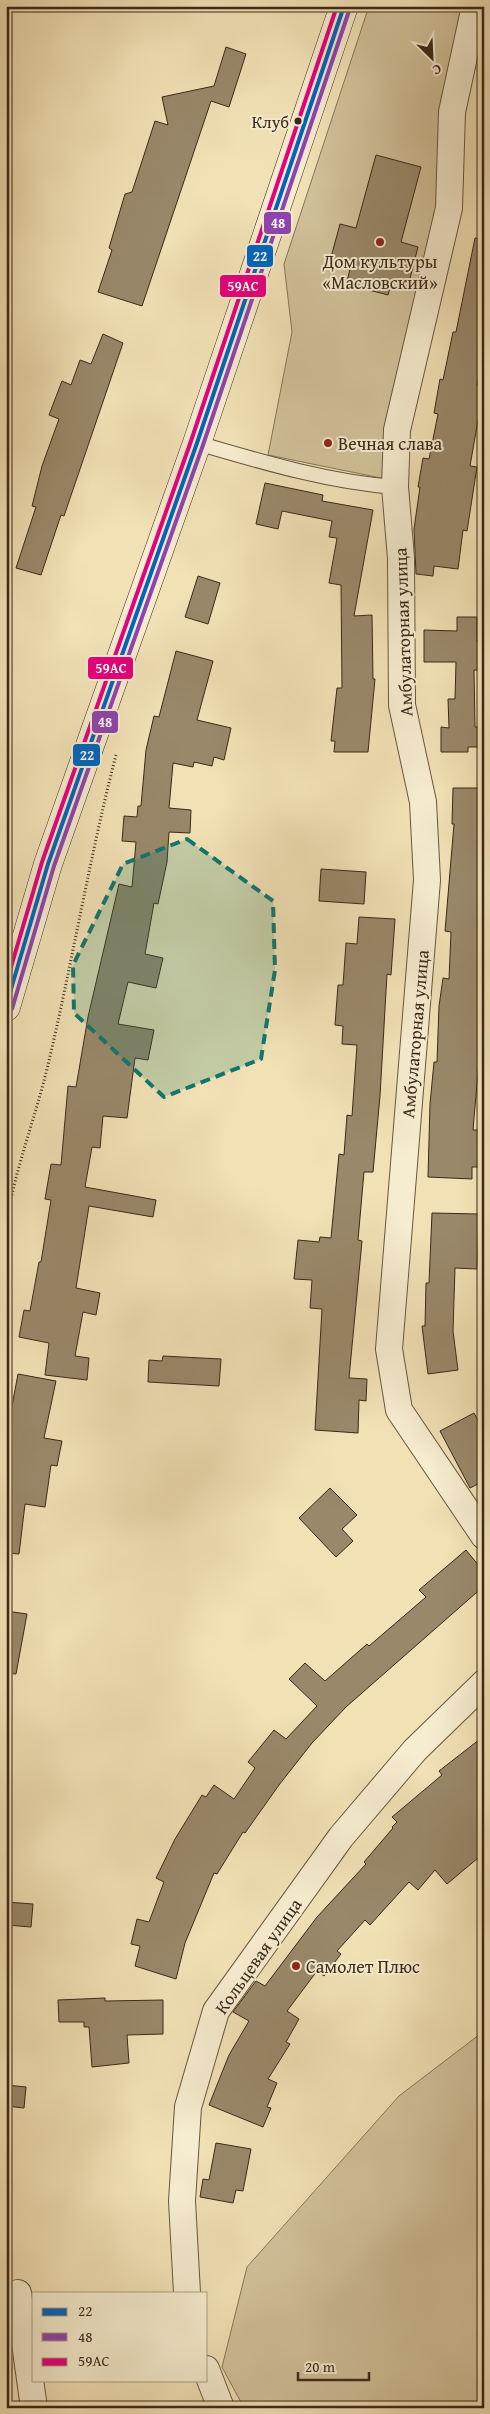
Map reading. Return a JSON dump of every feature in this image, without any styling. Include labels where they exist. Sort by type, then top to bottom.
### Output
[{"type":"main road","points":[[6,1007],[48,864],[197,443],[344,6]]},
{"type":"street","name":"Амбулаторная улица","points":[[475,6],[452,112],[449,208],[397,430],[395,486],[401,558],[402,705],[423,802],[427,880],[389,1349],[399,1410],[484,1536]]},
{"type":"street","name":"Кольцевая улица","points":[[188,2292],[182,2201],[188,2107],[216,2011],[341,1837],[415,1750],[484,1683]]},
{"type":"street","points":[[18,2293],[34,2408]]},
{"type":"street","points":[[208,2373],[221,2408]]},
{"type":"lane","points":[[197,443],[252,460],[365,485],[395,486]]},
{"type":"path","points":[[6,1226],[11,1193],[47,1070],[97,828],[117,752]]},
{"type":"highlighted area","points":[[187,839],[273,901],[275,970],[261,1059],[164,1097],[74,1013],[73,965],[123,864]]},
{"type":"shaded area","points":[[369,6],[467,6],[441,203],[386,479],[268,455],[292,332],[284,264]]},
{"type":"shaded area","points":[[484,2031],[484,2408],[244,2408],[222,2367],[247,2267],[399,2096]]},
{"type":"building","points":[[226,47],[246,54],[229,107],[211,101],[142,306],[98,292],[112,250],[109,248],[125,194],[132,192],[155,121],[168,125],[162,97],[214,86]]},
{"type":"building","points":[[376,155],[421,167],[401,242],[418,247],[408,286],[392,281],[388,295],[346,284],[350,270],[329,265],[340,224],[356,228]]},
{"type":"building","points":[[475,238],[484,239],[484,355],[477,385],[484,386],[484,421],[478,420],[470,466],[477,467],[467,531],[463,530],[458,569],[434,566],[433,576],[416,574],[414,529],[423,458],[429,459],[438,414],[434,413],[440,379],[443,380],[453,332],[456,332]]},
{"type":"building","points":[[103,334],[123,343],[64,516],[61,515],[41,575],[16,568],[36,507],[32,506],[42,466],[59,419],[49,415],[62,381],[71,385],[80,360],[91,364]]},
{"type":"building","points":[[265,483],[323,495],[322,501],[373,510],[354,616],[372,615],[373,679],[375,679],[368,752],[334,752],[335,741],[331,741],[337,688],[342,688],[341,585],[329,583],[337,538],[329,537],[332,521],[282,511],[278,529],[256,524]]},
{"type":"building","points":[[198,576],[220,583],[208,624],[185,617]]},
{"type":"building","points":[[457,617],[477,617],[477,641],[482,641],[482,670],[474,670],[475,727],[484,727],[484,747],[468,747],[468,752],[441,752],[441,727],[449,728],[448,699],[455,699],[456,662],[424,662],[424,630],[457,631]]},
{"type":"building","points":[[176,651],[213,661],[197,720],[231,728],[224,760],[214,757],[212,766],[194,762],[193,767],[173,763],[169,808],[191,810],[190,833],[169,832],[167,862],[158,904],[154,903],[145,954],[163,958],[156,988],[128,982],[118,1024],[154,1030],[148,1060],[135,1058],[127,1118],[103,1116],[100,1148],[92,1147],[85,1187],[156,1200],[153,1217],[89,1206],[76,1288],[100,1293],[96,1315],[83,1312],[75,1356],[89,1358],[87,1380],[45,1375],[49,1343],[19,1337],[24,1310],[30,1311],[39,1262],[41,1262],[51,1200],[45,1199],[51,1164],[61,1165],[68,1086],[76,1087],[88,1017],[119,884],[132,887],[136,842],[122,841],[124,816],[137,817],[138,806],[141,806],[146,750],[154,716],[159,717]]},
{"type":"building","points":[[453,788],[484,788],[484,1049],[480,1049],[473,1130],[484,1130],[484,1167],[472,1167],[472,1179],[428,1177],[430,1104],[434,1062],[437,1062],[439,1006],[443,978],[449,979],[451,932],[445,931],[454,824],[452,824]]},
{"type":"building","points":[[321,869],[366,872],[364,904],[319,901]]},
{"type":"building","points":[[359,917],[395,919],[391,975],[387,974],[380,1096],[373,1172],[364,1172],[358,1240],[362,1241],[349,1378],[367,1379],[366,1401],[359,1400],[358,1433],[315,1430],[322,1309],[310,1308],[312,1280],[294,1279],[298,1240],[319,1242],[320,1237],[331,1238],[339,1154],[344,1155],[347,1115],[352,1116],[357,1045],[342,1044],[343,1026],[335,1025],[338,985],[343,985],[346,943],[357,944]]},
{"type":"building","points":[[432,1213],[479,1214],[477,1269],[455,1268],[453,1331],[458,1370],[428,1374],[422,1326],[425,1326],[426,1283],[429,1283]]},
{"type":"building","points":[[163,1356],[221,1359],[219,1386],[148,1382],[149,1360],[162,1361]]},
{"type":"building","points":[[18,1374],[56,1381],[44,1438],[62,1441],[57,1466],[51,1465],[45,1507],[25,1504],[19,1554],[6,1553],[6,1438]]},
{"type":"building","points":[[474,1413],[484,1431],[484,1481],[470,1488],[440,1431]]},
{"type":"building","points":[[330,1488],[357,1515],[342,1529],[353,1541],[336,1557],[299,1518]]},
{"type":"building","points":[[466,1550],[484,1572],[484,1586],[346,1707],[312,1743],[279,1785],[245,1833],[243,1832],[217,1874],[214,1873],[185,1943],[176,1979],[135,1966],[140,1946],[131,1944],[137,1919],[149,1922],[164,1882],[156,1878],[175,1839],[202,1795],[206,1797],[214,1785],[234,1799],[255,1768],[248,1762],[274,1730],[286,1739],[317,1706],[289,1679],[305,1663],[325,1681],[367,1644],[369,1646],[426,1597],[419,1590]]},
{"type":"building","points":[[6,1611],[27,1614],[16,1674],[6,1673]]},
{"type":"building","points":[[484,1736],[484,1853],[447,1884],[435,1870],[418,1890],[409,1882],[370,1925],[365,1920],[337,1951],[341,1954],[324,1976],[317,1971],[287,2011],[299,2019],[286,2042],[290,2044],[268,2079],[277,2083],[267,2107],[271,2108],[263,2127],[209,2105],[229,2055],[249,2021],[233,2012],[256,1981],[265,1986],[317,1917],[366,1864],[364,1862],[397,1822],[392,1817],[442,1775],[439,1771]]},
{"type":"building","points":[[6,1902],[33,1904],[31,1927],[6,1925]]},
{"type":"building","points":[[105,1998],[105,2001],[163,2000],[163,2034],[127,2035],[129,2063],[92,2067],[89,2027],[84,2027],[84,2022],[59,2022],[58,2000]]},
{"type":"building","points":[[6,2085],[26,2087],[24,2108],[6,2106]]},
{"type":"building","points":[[216,2143],[251,2149],[243,2191],[236,2190],[233,2203],[200,2197],[203,2179],[209,2180]]},
{"type":"transit line","name":"59АС","points":[[6,984],[42,862],[191,441],[337,6]]},
{"type":"transit line","name":"22","points":[[6,1006],[48,864],[197,443],[344,6]]},
{"type":"transit line","name":"48","points":[[12,1009],[54,866],[203,445],[350,8]]},
{"type":"place","name":"Клуб","points":[[298,121]]},
{"type":"place","name":"Дом культуры «Масловский»","points":[[380,242]]},
{"type":"place","name":"Вечная слава","points":[[328,443]]},
{"type":"place","name":"Самолет Плюс","points":[[296,1966]]}]
